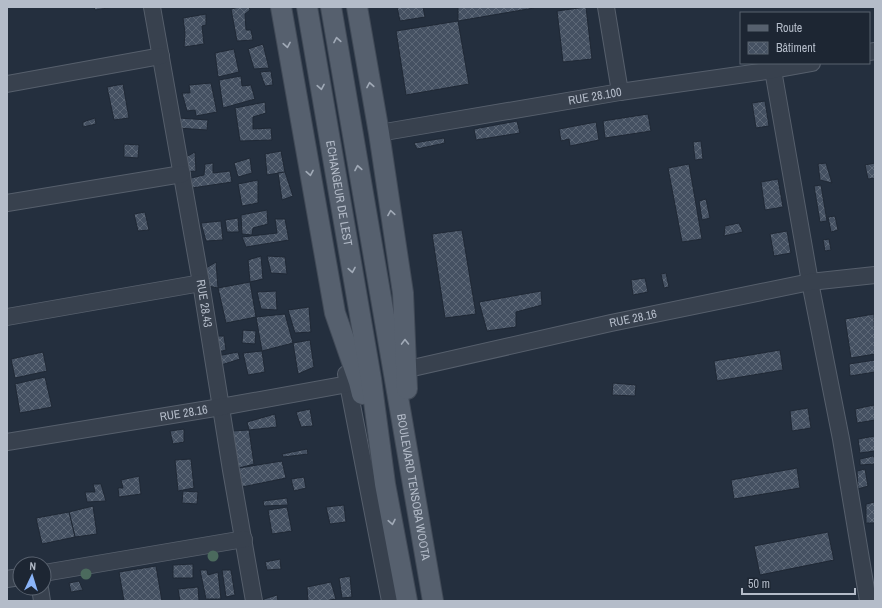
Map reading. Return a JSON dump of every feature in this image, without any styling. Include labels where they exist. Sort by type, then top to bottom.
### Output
[{"type":"main road","points":[[281,7],[335,313],[359,381],[385,484],[407,601]]},
{"type":"main road","name":"ECHANGEUR DE L´EST","points":[[307,7],[359,381]]},
{"type":"main road","name":"ECHANGEUR DE L´EST","points":[[331,7],[400,371]]},
{"type":"main road","points":[[357,7],[379,133],[403,293],[400,371]]},
{"type":"main road","name":"BOULEVARD TENSOBA WOOTA","points":[[400,371],[411,479],[433,601]]},
{"type":"street","name":"RUE 28.43","points":[[152,7],[201,283],[254,601]]},
{"type":"street","points":[[606,7],[620,92]]},
{"type":"street","points":[[7,84],[161,56]]},
{"type":"street","name":"RUE 28.100","points":[[379,133],[620,92],[807,64]]},
{"type":"street","points":[[774,70],[810,282],[841,440],[868,601]]},
{"type":"street","points":[[7,203],[182,174]]},
{"type":"street","name":"RUE 28.16","points":[[400,371],[611,323],[810,282],[875,275]]},
{"type":"street","points":[[7,317],[201,283]]},
{"type":"street","points":[[359,381],[390,601]]},
{"type":"street","name":"RUE 28.16","points":[[7,442],[221,407],[359,381]]},
{"type":"street","points":[[52,572],[244,539]]},
{"type":"building","points":[[94,7],[114,7],[95,10]]},
{"type":"building","points":[[249,7],[250,10],[245,14],[246,30],[251,30],[253,40],[237,41],[231,9]]},
{"type":"building","points":[[397,7],[423,7],[425,17],[400,21]]},
{"type":"building","points":[[458,7],[533,7],[534,8],[458,21]]},
{"type":"building","points":[[586,7],[592,59],[563,62],[557,11]]},
{"type":"building","points":[[206,14],[206,25],[202,26],[204,44],[184,47],[185,33],[183,18]]},
{"type":"building","points":[[458,21],[469,84],[406,95],[396,31]]},
{"type":"building","points":[[263,44],[269,68],[254,69],[248,49]]},
{"type":"building","points":[[234,49],[239,72],[218,77],[215,53]]},
{"type":"building","points":[[271,71],[273,85],[265,86],[260,72]]},
{"type":"building","points":[[241,76],[242,86],[251,85],[255,99],[223,108],[219,80]]},
{"type":"building","points":[[211,83],[217,112],[196,116],[195,110],[187,111],[182,93],[190,93],[189,85]]},
{"type":"building","points":[[123,84],[129,118],[114,120],[107,87]]},
{"type":"building","points":[[765,101],[769,126],[756,128],[752,103]]},
{"type":"building","points":[[265,102],[266,113],[253,117],[253,129],[271,128],[272,140],[240,141],[235,108]]},
{"type":"building","points":[[648,114],[651,131],[605,138],[603,121]]},
{"type":"building","points":[[95,118],[96,124],[83,127],[83,122]]},
{"type":"building","points":[[179,118],[208,120],[207,130],[178,128]]},
{"type":"building","points":[[517,121],[520,133],[476,140],[474,129]]},
{"type":"building","points":[[596,122],[599,140],[570,146],[569,139],[561,141],[559,129]]},
{"type":"building","points":[[444,138],[445,143],[417,149],[414,143]]},
{"type":"building","points":[[701,141],[703,159],[695,160],[693,142]]},
{"type":"building","points":[[124,144],[139,145],[138,158],[124,157]]},
{"type":"building","points":[[281,151],[285,172],[267,175],[265,154]]},
{"type":"building","points":[[195,152],[196,171],[186,172],[186,157]]},
{"type":"building","points":[[250,158],[252,173],[238,177],[234,163]]},
{"type":"building","points":[[213,163],[213,173],[230,171],[232,182],[192,188],[191,178],[204,175],[205,164]]},
{"type":"building","points":[[826,163],[832,183],[820,180],[818,164]]},
{"type":"building","points":[[875,163],[875,178],[868,179],[865,165]]},
{"type":"building","points":[[689,164],[702,239],[682,242],[668,168]]},
{"type":"building","points":[[285,172],[293,196],[282,200],[278,173]]},
{"type":"building","points":[[778,179],[783,207],[765,210],[761,182]]},
{"type":"building","points":[[258,180],[258,203],[242,206],[238,184]]},
{"type":"building","points":[[821,185],[827,221],[820,222],[814,186]]},
{"type":"building","points":[[706,199],[710,218],[702,220],[699,201]]},
{"type":"building","points":[[267,210],[268,224],[253,228],[252,235],[242,234],[241,215]]},
{"type":"building","points":[[145,212],[149,230],[138,231],[134,214]]},
{"type":"building","points":[[835,216],[838,230],[831,232],[828,217]]},
{"type":"building","points":[[238,218],[239,232],[227,232],[225,220]]},
{"type":"building","points":[[275,219],[285,219],[289,240],[246,247],[242,237],[277,233]]},
{"type":"building","points":[[221,221],[223,240],[206,241],[201,223]]},
{"type":"building","points":[[739,223],[743,232],[724,236],[725,226]]},
{"type":"building","points":[[462,230],[476,314],[445,318],[432,234]]},
{"type":"building","points":[[787,231],[791,253],[774,256],[770,234]]},
{"type":"building","points":[[829,239],[831,250],[825,251],[823,240]]},
{"type":"building","points":[[261,256],[263,279],[250,282],[248,260]]},
{"type":"building","points":[[267,256],[285,257],[287,274],[271,273]]},
{"type":"building","points":[[216,262],[218,288],[208,286],[206,268]]},
{"type":"building","points":[[666,273],[669,287],[664,288],[661,274]]},
{"type":"building","points":[[645,278],[648,292],[633,295],[631,280]]},
{"type":"building","points":[[250,282],[256,317],[226,323],[218,288]]},
{"type":"building","points":[[276,291],[277,310],[261,309],[257,292]]},
{"type":"building","points":[[541,291],[542,305],[516,312],[516,327],[487,331],[479,302]]},
{"type":"building","points":[[309,307],[311,332],[295,333],[288,310]]},
{"type":"building","points":[[285,314],[293,343],[262,351],[256,317]]},
{"type":"building","points":[[874,314],[875,354],[851,358],[845,319]]},
{"type":"building","points":[[243,330],[256,331],[255,344],[242,343]]},
{"type":"building","points":[[218,336],[224,336],[226,350],[218,352]]},
{"type":"building","points":[[310,340],[314,367],[298,374],[293,343]]},
{"type":"building","points":[[780,350],[783,370],[717,381],[714,361]]},
{"type":"building","points":[[262,351],[265,372],[248,375],[243,353]]},
{"type":"building","points":[[43,352],[47,371],[15,378],[11,359]]},
{"type":"building","points":[[238,352],[240,359],[218,366],[217,356]]},
{"type":"building","points":[[875,360],[875,372],[850,376],[849,364]]},
{"type":"building","points":[[45,377],[52,407],[20,413],[15,384]]},
{"type":"building","points":[[613,383],[636,385],[635,396],[612,395]]},
{"type":"building","points":[[874,405],[875,420],[857,423],[855,409]]},
{"type":"building","points":[[808,408],[811,428],[792,431],[790,411]]},
{"type":"building","points":[[310,409],[313,426],[301,427],[296,412]]},
{"type":"building","points":[[275,414],[277,427],[249,430],[247,422]]},
{"type":"building","points":[[184,429],[184,442],[173,444],[170,431]]},
{"type":"building","points":[[249,430],[254,464],[239,468],[232,431]]},
{"type":"building","points":[[875,436],[875,451],[860,453],[858,439]]},
{"type":"building","points":[[307,449],[308,454],[283,457],[282,454]]},
{"type":"building","points":[[873,456],[875,459],[875,464],[860,465],[860,459]]},
{"type":"building","points":[[191,459],[194,488],[178,491],[175,460]]},
{"type":"building","points":[[282,461],[286,478],[242,487],[239,468]]},
{"type":"building","points":[[797,468],[800,488],[734,499],[731,480]]},
{"type":"building","points":[[865,469],[868,486],[858,489],[857,471]]},
{"type":"building","points":[[139,476],[141,494],[119,497],[118,488],[123,488],[121,480]]},
{"type":"building","points":[[304,477],[306,488],[294,491],[291,479]]},
{"type":"building","points":[[93,484],[101,484],[106,501],[87,502],[85,492],[95,492]]},
{"type":"building","points":[[183,491],[198,492],[197,504],[182,503]]},
{"type":"building","points":[[287,498],[288,505],[264,506],[263,501]]},
{"type":"building","points":[[875,502],[875,523],[866,523],[866,504]]},
{"type":"building","points":[[344,505],[346,522],[330,524],[326,507]]},
{"type":"building","points":[[93,506],[97,534],[75,537],[69,512]]},
{"type":"building","points":[[287,507],[292,531],[272,534],[268,510]]},
{"type":"building","points":[[69,512],[75,537],[42,544],[36,518]]},
{"type":"building","points":[[828,532],[834,560],[760,575],[754,546]]},
{"type":"building","points":[[280,559],[281,569],[267,570],[265,562]]},
{"type":"building","points":[[193,564],[193,578],[173,578],[173,565]]},
{"type":"building","points":[[156,566],[162,601],[124,601],[119,572]]},
{"type":"building","points":[[200,570],[207,570],[208,575],[218,572],[221,599],[206,599]]},
{"type":"building","points":[[222,570],[231,570],[235,595],[226,597]]},
{"type":"building","points":[[350,576],[352,597],[342,598],[339,578]]},
{"type":"building","points":[[79,581],[83,590],[71,592],[69,583]]},
{"type":"building","points":[[331,582],[336,599],[308,601],[307,587]]},
{"type":"building","points":[[198,587],[199,601],[180,601],[178,589]]},
{"type":"building","points":[[277,595],[278,601],[264,601],[264,599]]}]
